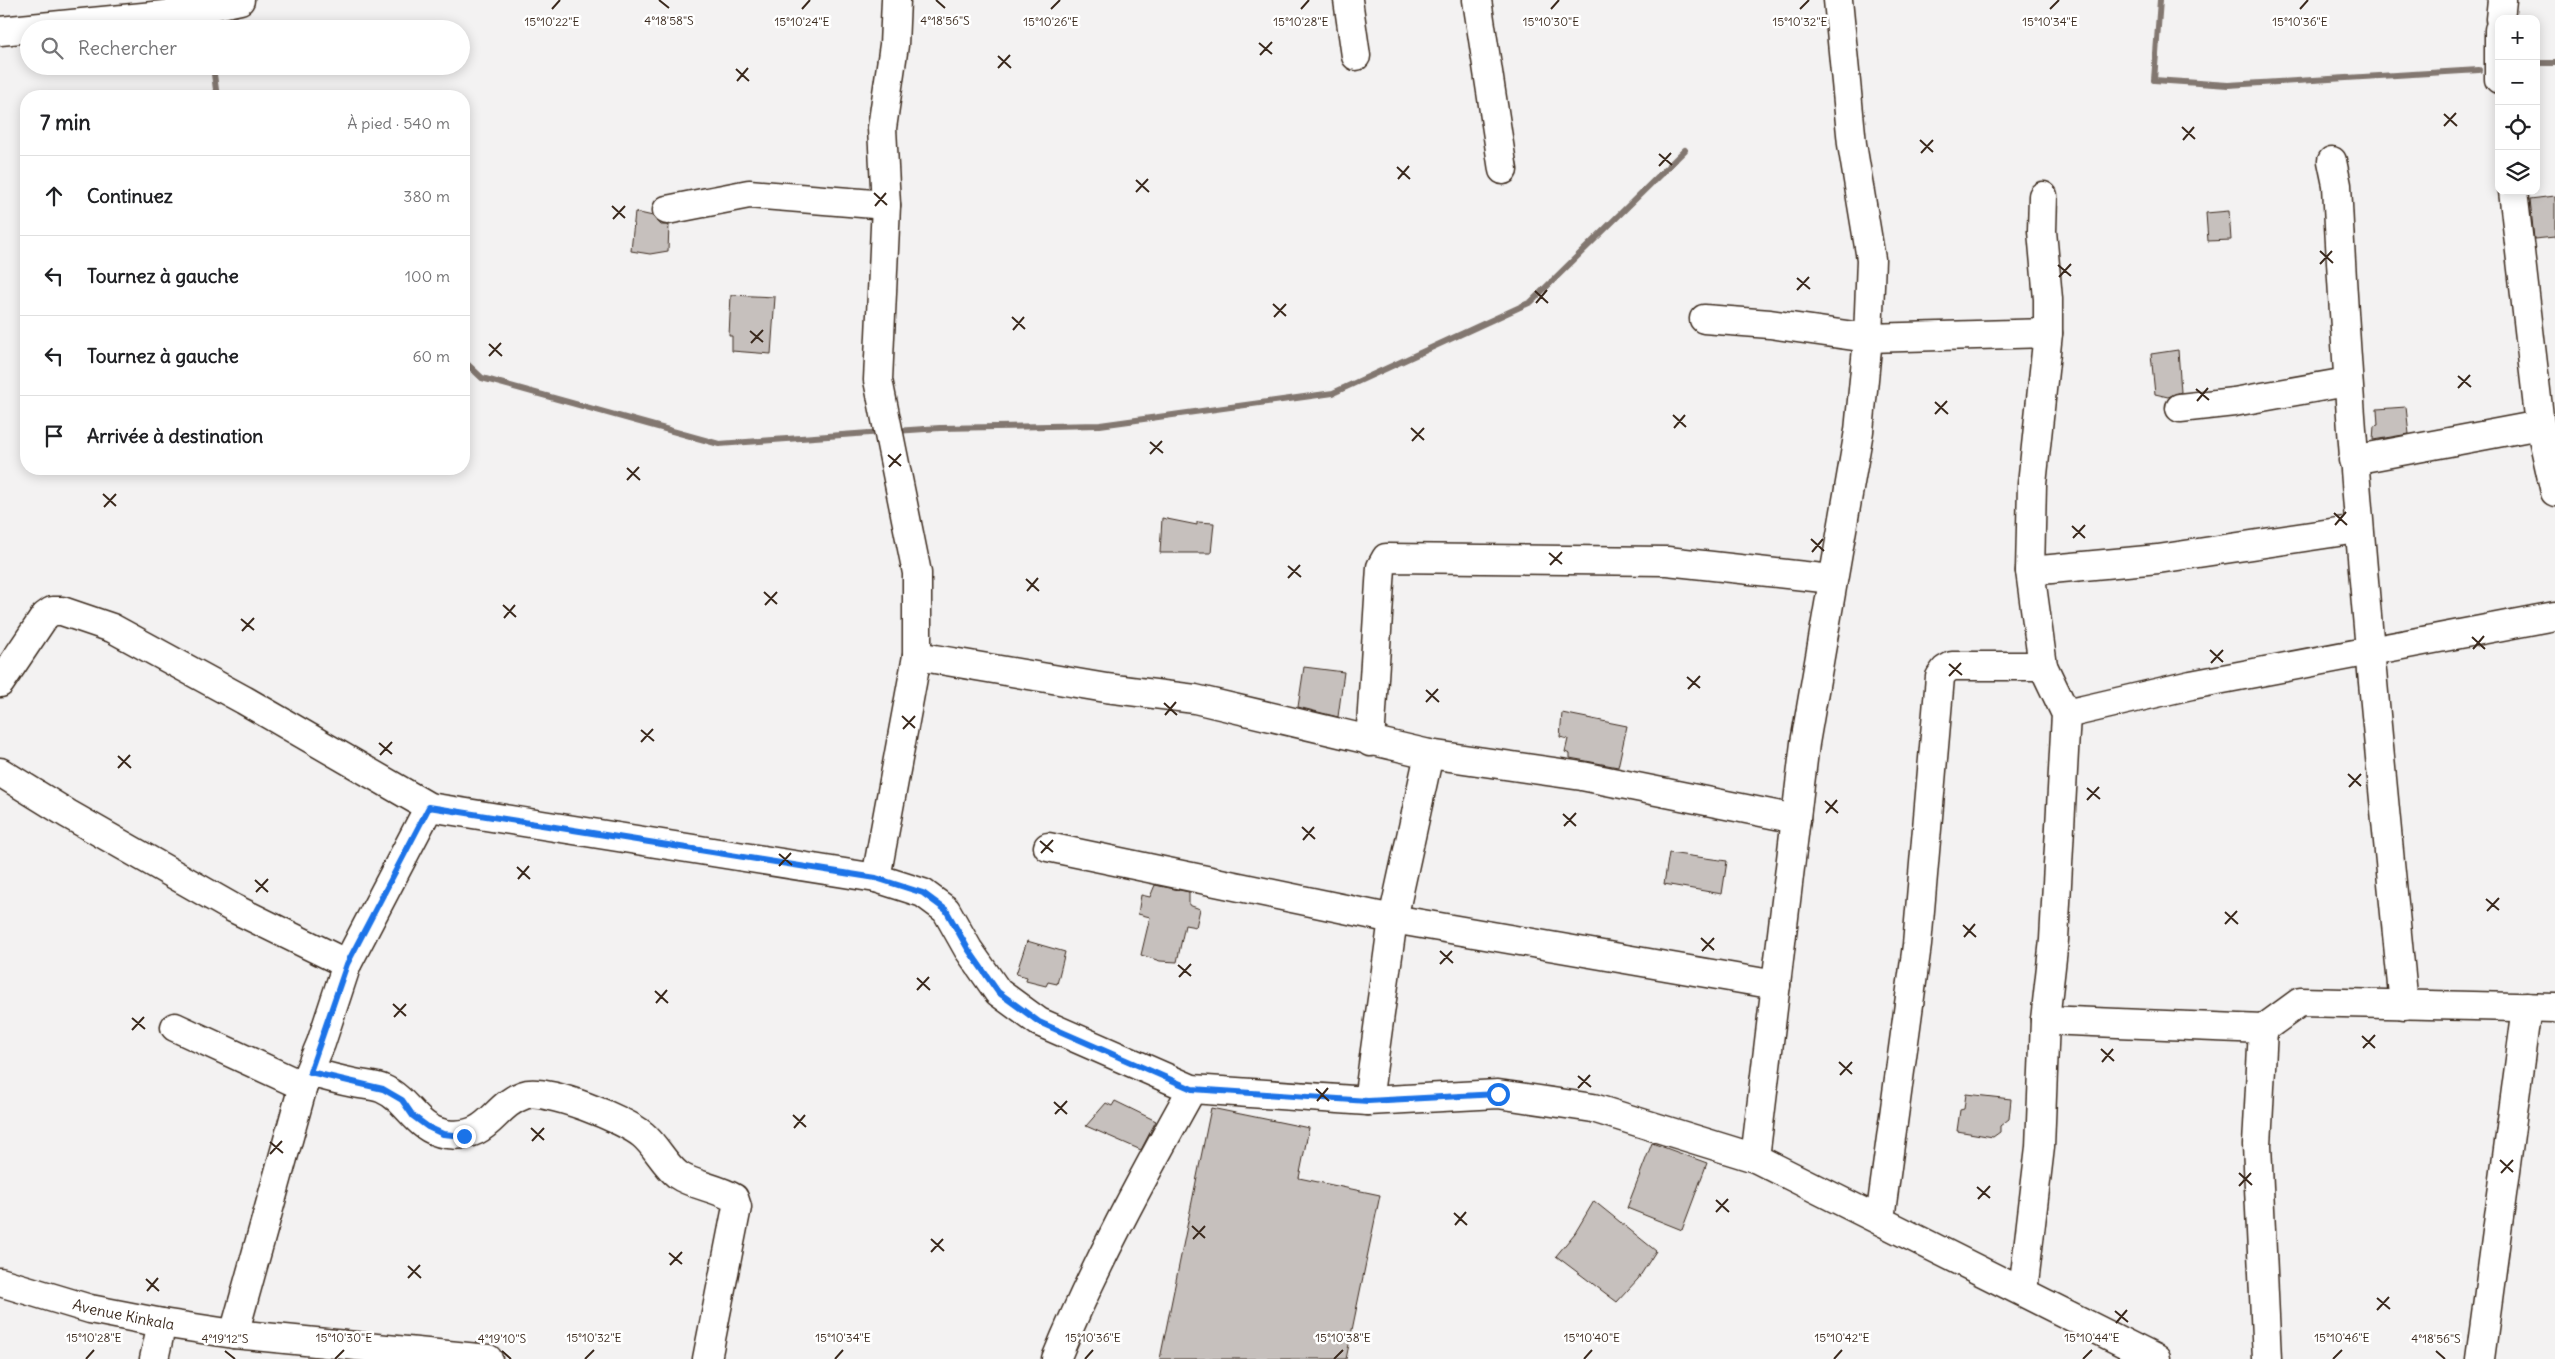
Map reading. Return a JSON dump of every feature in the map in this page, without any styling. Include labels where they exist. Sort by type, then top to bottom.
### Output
[{"type":"street","points":[[113,20],[174,14],[240,0]]},
{"type":"street","points":[[876,878],[917,656],[917,572],[878,380],[886,205],[882,128],[894,45],[896,0]]},
{"type":"street","points":[[1348,0],[1356,56]]},
{"type":"street","points":[[1477,0],[1503,170]]},
{"type":"street","points":[[1755,1158],[1805,743],[1859,431],[1868,338],[1871,259],[1852,144],[1838,0]]},
{"type":"street","points":[[2500,15],[2502,0]]},
{"type":"street","points":[[0,31],[20,29]]},
{"type":"street","points":[[2332,161],[2337,185],[2347,382],[2358,529],[2404,1005]]},
{"type":"street","points":[[667,210],[749,194],[886,205]]},
{"type":"street","points":[[2513,195],[2540,425],[2555,492]]},
{"type":"street","points":[[2023,1291],[2040,1146],[2045,1020],[2054,940],[2066,714],[2043,666],[2030,571],[2032,484],[2048,333],[2048,299],[2042,231],[2043,196]]},
{"type":"street","points":[[1704,319],[1770,324],[1868,338],[2048,333]]},
{"type":"street","points":[[2180,408],[2234,402],[2347,382]]},
{"type":"street","points":[[2353,460],[2540,425]]},
{"type":"street","points":[[2030,571],[2158,559],[2358,529]]},
{"type":"street","points":[[1370,742],[1381,567],[1386,558],[1667,561],[1832,580]]},
{"type":"street","points":[[0,683],[45,616],[52,611],[62,611],[82,616],[112,628],[168,658],[429,807],[876,878],[923,893],[946,910],[968,949],[998,992],[1039,1022],[1192,1089],[1368,1101],[1498,1094],[1593,1108],[1755,1158],[2156,1359]]},
{"type":"street","points":[[2066,714],[2191,685],[2555,616]]},
{"type":"street","points":[[917,656],[1106,688],[1195,699],[1370,742],[1429,754],[1582,776],[1796,820]]},
{"type":"street","points":[[1880,1219],[1917,945],[1940,677],[1945,670],[1952,666],[2043,666]]},
{"type":"street","points":[[1368,1101],[1393,919],[1429,754]]},
{"type":"street","points":[[0,772],[68,814],[233,908],[347,964]]},
{"type":"street","points":[[234,1334],[306,1079],[347,964],[429,807]]},
{"type":"street","points":[[1048,847],[1393,919],[1776,985]]},
{"type":"street","points":[[2045,1020],[2262,1029],[2300,1002],[2555,1008]]},
{"type":"street","points":[[2480,1359],[2527,1008]]},
{"type":"street","points":[[175,1027],[306,1079],[383,1089],[402,1100],[413,1116],[428,1127],[443,1134],[464,1136],[485,1126],[524,1095],[536,1093],[620,1119],[643,1135],[679,1175],[734,1198],[737,1207],[707,1359]]},
{"type":"street","points":[[2262,1029],[2257,1145],[2267,1359]]},
{"type":"street","points":[[1056,1359],[1083,1297],[1152,1161],[1192,1089]]},
{"type":"street","name":"Avenue Kinkala","points":[[0,1282],[90,1309],[162,1323],[234,1334],[488,1359]]},
{"type":"street","points":[[154,1359],[162,1323]]},
{"type":"building","points":[[2555,196],[2555,237],[2534,239],[2530,199]]},
{"type":"building","points":[[2229,211],[2231,240],[2208,241],[2206,213]]},
{"type":"building","points":[[635,212],[653,216],[661,225],[669,225],[668,251],[650,254],[631,251]]},
{"type":"building","points":[[731,295],[775,297],[771,354],[732,351],[732,336],[729,336]]},
{"type":"building","points":[[2178,350],[2181,392],[2168,397],[2155,394],[2151,354]]},
{"type":"building","points":[[2406,407],[2409,434],[2373,440],[2374,426],[2378,425],[2377,409]]},
{"type":"building","points":[[1162,518],[1197,525],[1197,522],[1214,523],[1211,553],[1160,553]]},
{"type":"building","points":[[1304,667],[1344,672],[1338,717],[1298,707]]},
{"type":"building","points":[[1562,713],[1627,726],[1618,767],[1570,758],[1570,754],[1565,752],[1568,739],[1560,737]]},
{"type":"building","points":[[1669,853],[1727,861],[1722,894],[1664,884]]},
{"type":"building","points":[[1155,885],[1189,892],[1189,905],[1200,909],[1196,927],[1185,925],[1177,962],[1160,961],[1141,955],[1150,917],[1138,914],[1141,895],[1150,897]]},
{"type":"building","points":[[1027,941],[1065,952],[1057,984],[1048,982],[1046,986],[1026,981],[1027,977],[1016,974]]},
{"type":"building","points":[[1966,1094],[2011,1099],[2009,1119],[2000,1126],[2000,1132],[1993,1137],[1957,1131],[1960,1110],[1964,1109]]},
{"type":"building","points":[[1115,1101],[1156,1121],[1141,1150],[1086,1126],[1106,1103],[1112,1106]]},
{"type":"building","points":[[1211,1108],[1309,1128],[1299,1178],[1380,1195],[1346,1359],[1160,1359]]},
{"type":"building","points":[[1652,1143],[1707,1163],[1682,1230],[1627,1208]]},
{"type":"building","points":[[1594,1201],[1656,1251],[1638,1279],[1617,1302],[1556,1256],[1575,1233]]},
{"type":"waterway","points":[[2160,0],[2154,80],[2228,85],[2479,70]]},
{"type":"waterway","points":[[204,13],[205,20]]},
{"type":"waterway","points":[[2540,63],[2555,63]]},
{"type":"waterway","points":[[214,75],[216,90]]},
{"type":"waterway","points":[[895,431],[940,428],[1100,425],[1333,393],[1531,302],[1685,150]]},
{"type":"waterway","points":[[470,367],[482,378],[719,444],[883,432]]},
{"type":"route","points":[[464,1136],[443,1134],[428,1127],[413,1116],[402,1100],[383,1089],[310,1072],[347,964],[429,807],[515,819],[876,878],[923,893],[946,910],[968,949],[998,992],[1039,1022],[1192,1089],[1368,1101],[1498,1094]]}]
